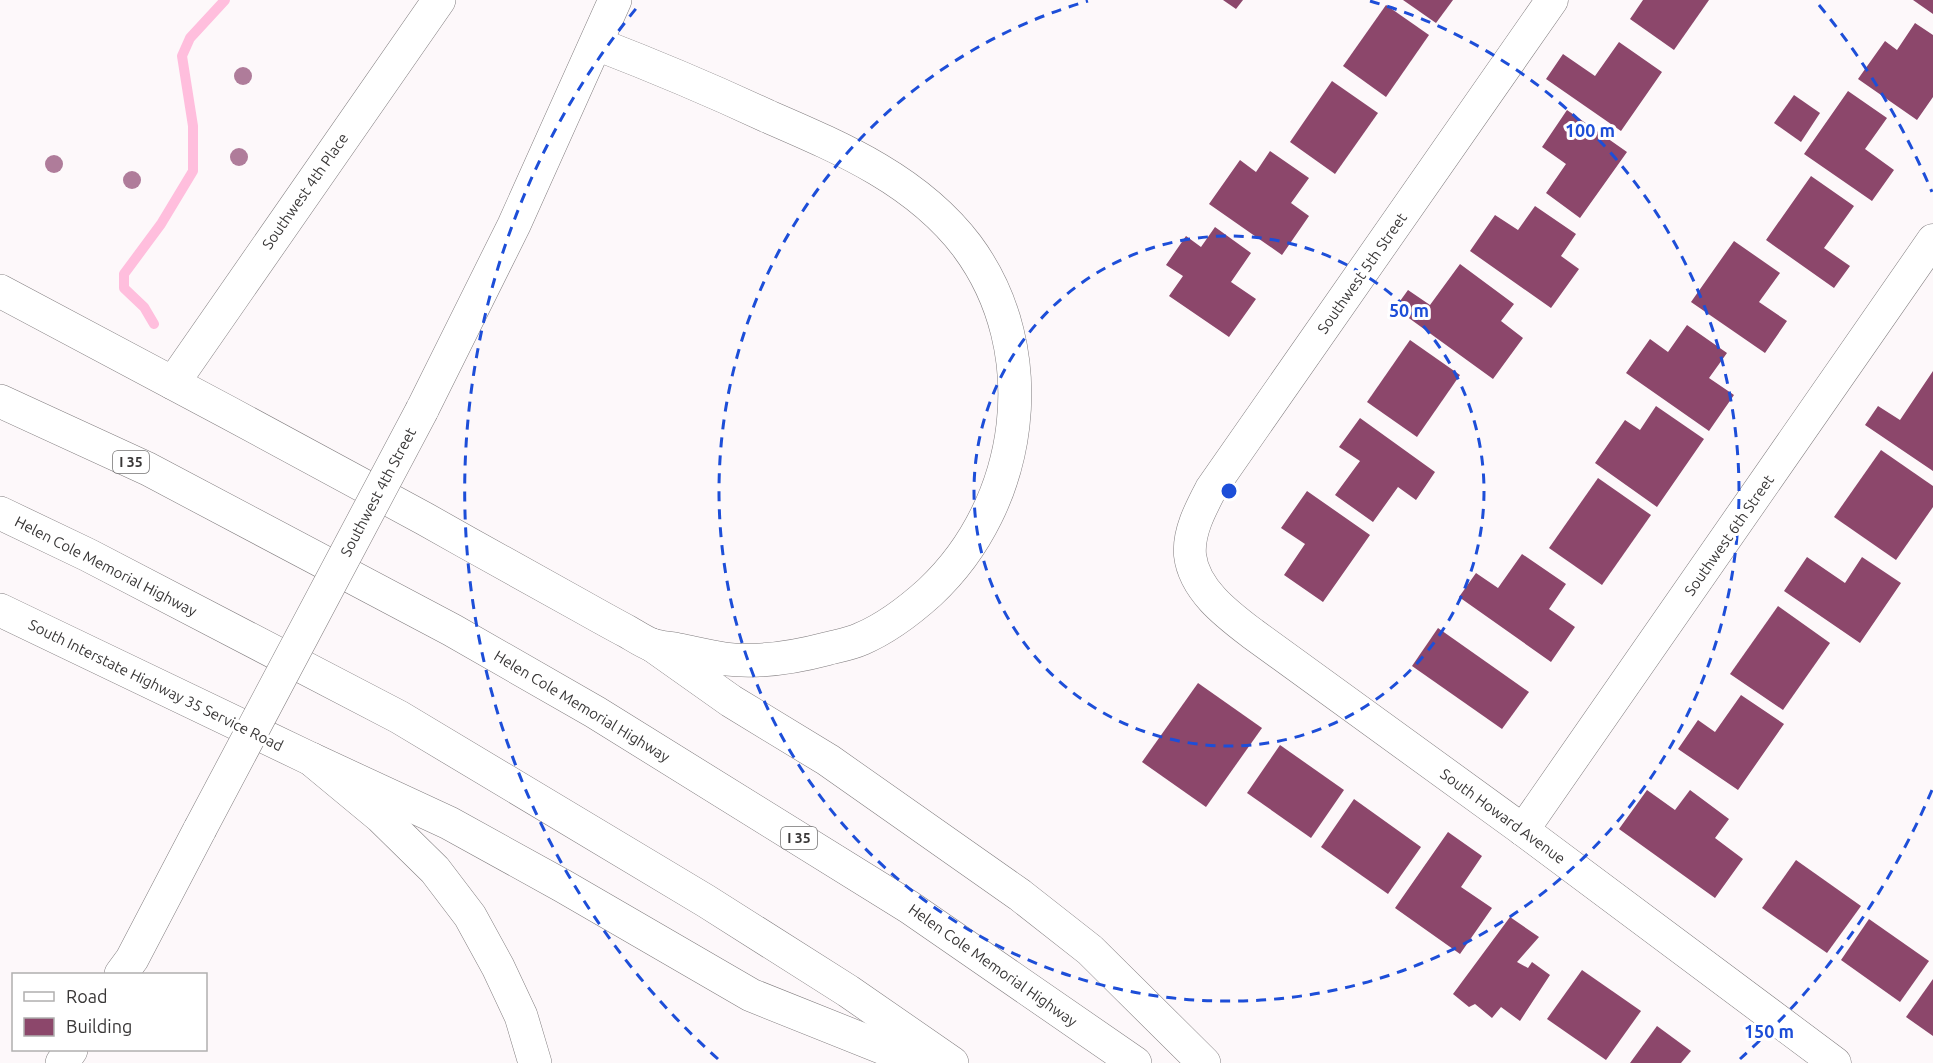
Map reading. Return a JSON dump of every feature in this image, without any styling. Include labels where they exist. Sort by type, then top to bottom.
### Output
[{"type":"main road","name":"Southwest 4th Place","points":[[173,383],[439,0]]},
{"type":"main road","name":"Southwest 4th Street","points":[[122,973],[132,959],[422,410],[514,225],[615,0]]},
{"type":"main road","points":[[597,44],[674,74],[825,141],[869,163],[900,183],[939,213],[968,247],[988,281],[1005,322],[1013,362],[1015,404],[1012,443],[1002,479],[985,519],[965,552],[942,580],[914,606],[890,624],[860,640],[792,658],[747,660],[724,658],[652,645]]},
{"type":"main road","points":[[0,291],[331,468],[652,645],[731,701],[828,760],[1020,895],[1090,950],[1204,1063]]},
{"type":"main road","name":"Helen Cole Memorial Highway","points":[[0,401],[148,469],[453,630],[595,712],[909,907],[1135,1063]]},
{"type":"main road","name":"Helen Cole Memorial Highway","points":[[0,513],[88,555],[399,717],[706,901],[848,990],[952,1063]]},
{"type":"main road","name":"South Interstate Highway 35 Service Road","points":[[3,619],[311,759]]},
{"type":"main road","points":[[311,759],[381,817],[435,870],[470,916],[521,1016],[535,1063]]},
{"type":"main road","points":[[311,759],[448,823],[563,886],[751,995],[921,1063]]},
{"type":"street","name":"Southwest 5th Street","points":[[1190,555],[1193,531],[1211,489],[1552,0]]},
{"type":"street","name":"Southwest 6th Street","points":[[1523,830],[1933,240]]},
{"type":"street","name":"South Howard Avenue","points":[[1190,555],[1204,588],[1223,611],[1523,830],[1835,1063]]},
{"type":"building","points":[[1223,0],[1243,0],[1236,9]]},
{"type":"building","points":[[1403,0],[1453,0],[1436,23]]},
{"type":"building","points":[[1643,0],[1709,0],[1674,50],[1630,19]]},
{"type":"building","points":[[1913,0],[1933,0],[1933,14]]},
{"type":"building","points":[[1386,5],[1429,35],[1386,97],[1343,66]]},
{"type":"building","points":[[1915,23],[1933,35],[1933,97],[1917,120],[1858,79],[1885,41],[1897,50]]},
{"type":"building","points":[[1619,42],[1662,72],[1621,131],[1546,79],[1563,54],[1595,76]]},
{"type":"building","points":[[1332,81],[1378,113],[1335,174],[1290,142]]},
{"type":"building","points":[[1848,91],[1887,118],[1865,149],[1894,170],[1872,201],[1804,154]]},
{"type":"building","points":[[1794,95],[1820,113],[1801,142],[1774,123]]},
{"type":"building","points":[[1567,110],[1627,152],[1580,218],[1546,193],[1566,164],[1542,147]]},
{"type":"building","points":[[1270,151],[1309,178],[1291,203],[1309,216],[1282,255],[1209,204],[1240,160],[1256,172]]},
{"type":"building","points":[[1811,176],[1854,206],[1824,248],[1850,266],[1834,288],[1766,240]]},
{"type":"building","points":[[1535,206],[1576,234],[1561,256],[1579,269],[1551,308],[1470,251],[1495,215],[1518,230]]},
{"type":"building","points":[[1215,227],[1251,253],[1231,282],[1256,299],[1229,337],[1169,296],[1183,276],[1166,265],[1186,236],[1201,247]]},
{"type":"building","points":[[1734,241],[1780,273],[1759,302],[1787,321],[1765,353],[1691,302]]},
{"type":"building","points":[[1460,264],[1514,304],[1501,321],[1523,338],[1493,379],[1395,308],[1408,290],[1430,305]]},
{"type":"building","points":[[1687,325],[1727,353],[1709,378],[1734,395],[1709,431],[1626,373],[1650,339],[1668,352]]},
{"type":"building","points":[[1410,340],[1460,375],[1417,437],[1367,402]]},
{"type":"building","points":[[1933,371],[1933,471],[1865,425],[1878,406],[1900,420]]},
{"type":"building","points":[[1656,406],[1704,439],[1657,507],[1595,463],[1625,420],[1640,430]]},
{"type":"building","points":[[1360,418],[1435,472],[1416,500],[1398,487],[1373,522],[1335,495],[1360,461],[1339,447]]},
{"type":"building","points":[[1881,450],[1933,486],[1933,507],[1896,560],[1834,517]]},
{"type":"building","points":[[1598,478],[1651,515],[1602,585],[1549,548]]},
{"type":"building","points":[[1307,491],[1370,535],[1323,602],[1284,575],[1305,544],[1281,528]]},
{"type":"building","points":[[1522,554],[1566,584],[1549,609],[1575,627],[1551,662],[1459,597],[1476,573],[1498,588]]},
{"type":"building","points":[[1807,557],[1845,583],[1862,557],[1901,583],[1860,643],[1784,591]]},
{"type":"building","points":[[1778,606],[1830,643],[1783,710],[1730,674]]},
{"type":"building","points":[[1438,628],[1529,692],[1502,729],[1412,666]]},
{"type":"building","points":[[1198,683],[1262,728],[1206,807],[1142,762]]},
{"type":"building","points":[[1741,695],[1784,724],[1738,790],[1678,749],[1698,720],[1715,732]]},
{"type":"building","points":[[1280,745],[1344,790],[1311,838],[1247,793]]},
{"type":"building","points":[[1647,790],[1675,810],[1690,790],[1729,819],[1715,838],[1743,859],[1715,898],[1619,829]]},
{"type":"building","points":[[1354,799],[1421,847],[1388,894],[1321,847]]},
{"type":"building","points":[[1448,832],[1482,856],[1461,887],[1492,908],[1460,954],[1395,908]]},
{"type":"building","points":[[1796,860],[1861,906],[1827,953],[1762,908]]},
{"type":"building","points":[[1510,917],[1539,937],[1517,962],[1528,968],[1532,962],[1550,975],[1520,1021],[1501,1007],[1492,1018],[1475,1004],[1469,1007],[1453,994]]},
{"type":"building","points":[[1869,919],[1929,961],[1900,1002],[1841,960]]},
{"type":"building","points":[[1582,970],[1641,1011],[1606,1060],[1547,1019]]},
{"type":"building","points":[[1933,979],[1933,1036],[1906,1017]]},
{"type":"building","points":[[1657,1026],[1691,1051],[1681,1063],[1630,1063]]},
{"type":"waterway","points":[[154,324],[144,307],[124,288],[124,274],[161,224],[193,171],[193,126],[182,56],[190,38],[225,0]]}]
